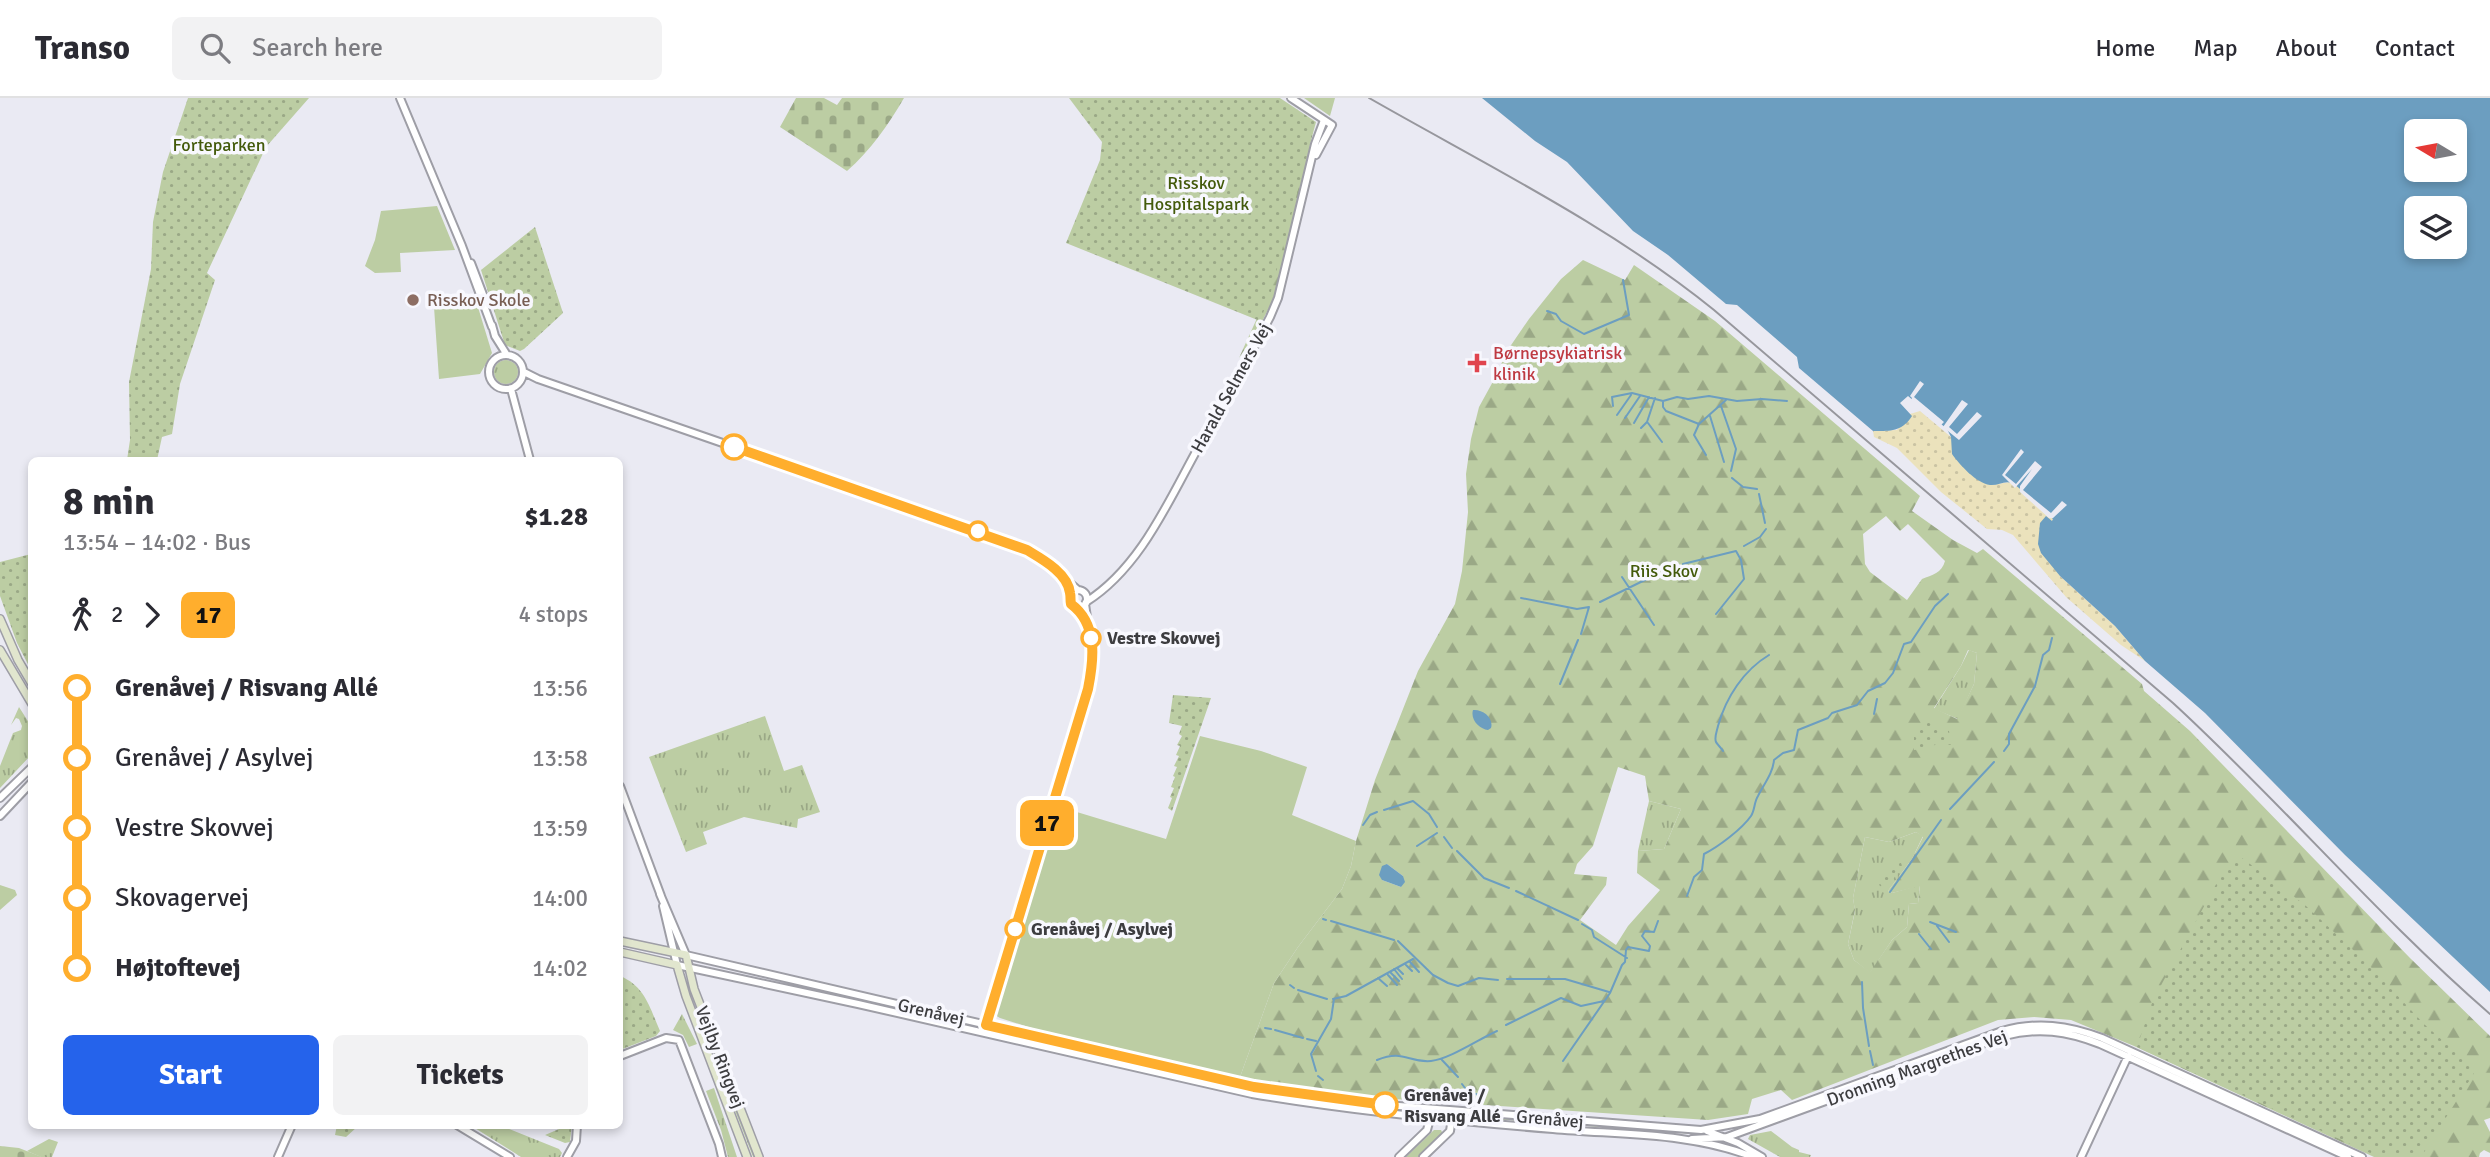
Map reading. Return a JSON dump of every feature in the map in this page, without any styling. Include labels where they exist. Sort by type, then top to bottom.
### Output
[{"type":"main road","points":[[0,619],[28,677]]},
{"type":"main road","points":[[0,650],[28,697]]},
{"type":"main road","name":"Grenåvej","points":[[623,942],[686,955]]},
{"type":"main road","name":"Grenåvej","points":[[623,953],[677,965]]},
{"type":"main road","name":"Vejlby Ringvej","points":[[686,955],[694,989],[759,1157]]},
{"type":"main road","name":"Vejlby Ringvej","points":[[677,965],[686,996],[747,1157]]},
{"type":"street","points":[[400,98],[492,327],[496,359]]},
{"type":"street","points":[[1291,98],[1324,120]]},
{"type":"street","name":"Harald Selmers Vej","points":[[1077,608],[1086,603],[1129,562],[1146,540],[1270,317],[1278,298],[1319,130],[1324,120],[1332,125],[1312,163]]},
{"type":"street","points":[[495,337],[507,355],[518,359],[523,375],[518,386],[501,389],[491,380],[489,369],[496,359],[507,355]]},
{"type":"street","points":[[523,375],[1014,544],[1038,556],[1086,603],[1093,657],[1088,689],[984,1033]]},
{"type":"street","points":[[511,389],[529,457]]},
{"type":"street","name":"Harald Selmers Vej","points":[[1078,593],[1102,588]]},
{"type":"street","points":[[1078,593],[1070,602],[1088,623]]},
{"type":"street","points":[[0,798],[28,771]]},
{"type":"street","points":[[0,816],[28,786]]},
{"type":"street","points":[[623,794],[686,955]]},
{"type":"street","points":[[660,894],[677,965]]},
{"type":"street","name":"Grenåvej","points":[[686,955],[1265,1089],[1431,1109],[1701,1130]]},
{"type":"street","name":"Grenåvej","points":[[677,965],[1252,1094],[1431,1119],[1676,1139]]},
{"type":"street","name":"Dronning Margrethes Vej","points":[[1701,1130],[1760,1119],[2002,1031],[2048,1024],[2081,1030],[2102,1038],[2362,1157]]},
{"type":"street","name":"Dronning Margrethes Vej","points":[[1676,1139],[1727,1137],[2014,1034],[2047,1030],[2068,1033],[2128,1056],[2348,1157]]},
{"type":"street","points":[[623,1055],[666,1038],[679,1040],[717,1137],[722,1157]]},
{"type":"street","points":[[2081,1157],[2128,1056]]},
{"type":"street","points":[[1399,1157],[1423,1136],[1431,1119],[1431,1109]]},
{"type":"street","points":[[1423,1157],[1450,1131],[1453,1111]]},
{"type":"street","points":[[278,1157],[290,1129]]},
{"type":"street","points":[[464,1129],[510,1157]]},
{"type":"street","points":[[567,1157],[576,1141],[578,1129]]},
{"type":"street","points":[[1701,1130],[1727,1137],[1762,1157]]},
{"type":"street","points":[[1738,1132],[1738,1143]]},
{"type":"street","points":[[1676,1139],[1726,1148],[1753,1157]]},
{"type":"green space","name":"Forteparken","points":[[188,98],[309,98],[266,147],[207,273],[215,280],[180,384],[172,434],[162,437],[158,457],[127,457],[130,440],[129,382],[151,269],[153,222],[163,172]]},
{"type":"green space","points":[[796,98],[824,98],[837,105],[842,98],[904,98],[864,155],[847,171],[780,127]]},
{"type":"green space","name":"Risskov Hospitalspark","points":[[1069,98],[1280,98],[1316,122],[1270,295],[1260,321],[1066,243],[1100,160],[1102,142]]},
{"type":"green space","points":[[1304,98],[1335,98],[1330,116]]},
{"type":"green space","points":[[1309,142],[1310,150],[1273,300],[1239,358],[1258,316]]},
{"type":"green space","points":[[437,206],[455,250],[400,253],[401,272],[375,273],[365,266],[375,240],[381,211]]},
{"type":"green space","points":[[535,227],[563,313],[520,351],[505,345],[481,270]]},
{"type":"green space","name":"Riis Skov","points":[[1583,260],[1625,280],[1634,265],[1715,321],[1920,496],[1912,511],[1953,540],[1977,553],[1983,549],[2142,684],[2144,691],[2190,731],[2410,958],[2490,1036],[2490,1118],[2484,1120],[2490,1132],[2490,1153],[2484,1150],[2479,1157],[2374,1157],[2134,1046],[2071,1020],[2034,1017],[1998,1020],[1792,1100],[1781,1090],[1752,1099],[1748,1114],[1708,1120],[1364,1097],[1240,1077],[1274,983],[1342,889],[1375,780],[1418,671],[1455,604],[1462,571],[1468,512],[1466,474],[1479,407],[1507,351],[1561,279]],"holes":[[[1886,516],[1900,531],[1908,524],[1945,561],[1944,565],[1936,573],[1922,579],[1907,600],[1870,572],[1865,564],[1863,534]],[[1968,650],[1977,653],[1974,684],[1957,719],[1934,708]],[[1618,767],[1645,776],[1649,801],[1681,809],[1664,849],[1638,851],[1637,873],[1660,890],[1628,926],[1616,945],[1580,920],[1606,885],[1607,877],[1574,874],[1577,864],[1593,846]],[[1916,832],[1923,837],[1912,859],[1888,891],[1892,893],[1920,886],[1918,903],[1909,904],[1907,927],[1892,940],[1870,972],[1854,960],[1848,944],[1855,910],[1853,898],[1865,837],[1889,842]],[[1387,864],[1403,876],[1401,887],[1382,880]]]},
{"type":"green space","points":[[477,304],[492,353],[480,374],[439,379],[434,307]]},
{"type":"green space","points":[[506,360],[515,363],[518,372],[515,381],[506,384],[497,381],[494,372],[497,363]]},
{"type":"green space","points":[[28,555],[28,664],[17,643],[0,596],[0,562]]},
{"type":"green space","points":[[1969,650],[1977,653],[1974,684],[1958,719],[1934,709]]},
{"type":"green space","points":[[1173,695],[1211,698],[1172,811],[1168,808],[1177,767],[1174,766],[1179,756],[1176,755],[1180,746],[1177,745],[1182,736],[1179,734],[1182,726],[1169,723]]},
{"type":"green space","points":[[19,707],[28,721],[28,758],[0,788],[0,766],[13,733],[21,730],[22,726],[16,718],[11,725]]},
{"type":"green space","points":[[765,716],[784,771],[802,765],[820,812],[798,819],[797,828],[744,817],[703,832],[707,844],[686,852],[649,757]]},
{"type":"green space","points":[[1928,722],[1949,731],[1951,745],[1937,743],[1931,748],[1914,750],[1914,733]]},
{"type":"green space","points":[[1200,736],[1261,751],[1307,767],[1292,815],[1356,841],[1351,866],[1342,889],[1274,983],[1240,1077],[1064,1038],[995,1015],[1057,806],[1166,839]]},
{"type":"green space","points":[[1649,801],[1681,809],[1664,849],[1638,851]]},
{"type":"green space","points":[[1916,832],[1923,836],[1912,859],[1888,891],[1892,893],[1920,885],[1918,903],[1909,904],[1907,927],[1892,940],[1870,973],[1854,960],[1848,944],[1855,911],[1853,898],[1865,837],[1889,842]]},
{"type":"green space","points":[[1899,856],[1902,866],[1886,890],[1879,885]]},
{"type":"green space","points":[[2242,858],[2305,905],[2366,962],[2424,1024],[2476,1070],[2421,1157],[2379,1157],[2137,1047],[2153,1000],[2226,866]]},
{"type":"green space","points":[[0,885],[15,890],[17,895],[0,910]]},
{"type":"green space","points":[[623,978],[641,992],[650,1006],[660,1031],[656,1036],[623,1049]]},
{"type":"green space","points":[[682,1014],[697,1044],[689,1047],[683,1035],[673,1030]]},
{"type":"green space","points":[[717,1066],[733,1098],[753,1157],[736,1114]]},
{"type":"green space","points":[[714,1088],[737,1157],[728,1157],[706,1091]]},
{"type":"green space","points":[[1464,1115],[1705,1134],[1706,1135],[1463,1119]]},
{"type":"green space","points":[[336,1129],[355,1129],[346,1137],[335,1135]]},
{"type":"green space","points":[[476,1129],[509,1129],[559,1149],[562,1153],[560,1157],[521,1157]]},
{"type":"green space","points":[[559,1129],[572,1129],[570,1142],[565,1143],[545,1135]]},
{"type":"green space","points":[[1434,1130],[1441,1130],[1443,1134],[1418,1157],[1406,1157]]},
{"type":"green space","points":[[1771,1131],[1799,1152],[1811,1155],[1810,1157],[1780,1157],[1748,1139],[1750,1135]]},
{"type":"green space","points":[[49,1139],[58,1142],[52,1157],[41,1157],[27,1151]]},
{"type":"green space","points":[[0,1146],[19,1148],[42,1157],[0,1157]]},
{"type":"sand","points":[[1920,411],[1951,437],[1978,479],[1991,485],[2010,482],[2016,484],[2053,519],[2060,576],[2115,626],[2145,661],[2121,645],[2066,597],[2013,535],[2002,530],[1987,529],[1941,492],[1897,448],[1874,437],[1873,431],[1897,430],[1910,414]]},
{"type":"water","points":[[1482,98],[2490,98],[2490,992],[2345,855],[2205,713],[2145,661],[2115,626],[2060,576],[2041,553],[2038,544],[2040,523],[2046,516],[2052,521],[2053,519],[2025,493],[2012,483],[1990,485],[1974,477],[1952,454],[1951,437],[1947,429],[1908,396],[1900,403],[1912,416],[1904,425],[1895,430],[1873,431],[1799,368],[1797,357],[1737,305],[1726,304],[1668,255],[1633,231],[1567,162],[1535,141]]},
{"type":"water","points":[[1473,710],[1487,715],[1491,728],[1485,729],[1476,723]]},
{"type":"water","points":[[1387,864],[1403,876],[1405,882],[1401,887],[1382,880],[1379,875],[1382,866]]},
{"type":"pier","points":[[1920,381],[1924,384],[1914,397],[1944,422],[1941,425],[1911,400],[1910,396]]},
{"type":"pier","points":[[1962,400],[1968,404],[1949,427],[1957,434],[1977,412],[1982,416],[1959,440],[1943,427]]},
{"type":"pier","points":[[2021,449],[2024,452],[2005,475],[2016,484],[2035,461],[2042,467],[2023,490],[2051,513],[2062,501],[2067,505],[2053,518],[2049,518],[2020,492],[2020,486],[2032,469],[2015,488],[2002,475]]},
{"type":"waterway","points":[[1547,311],[1556,314],[1561,321],[1584,334],[1629,315],[1623,280]]},
{"type":"waterway","points":[[1613,406],[1612,397],[1632,393],[1663,401]]},
{"type":"waterway","points":[[1617,415],[1631,395]]},
{"type":"waterway","points":[[1625,418],[1640,396]]},
{"type":"waterway","points":[[1699,424],[1666,411],[1663,401],[1677,397],[1688,399],[1709,396],[1737,401],[1787,401]]},
{"type":"waterway","points":[[1634,423],[1649,397]]},
{"type":"waterway","points":[[1641,428],[1647,422],[1655,398]]},
{"type":"waterway","points":[[1706,455],[1694,435],[1699,424],[1726,400]]},
{"type":"waterway","points":[[1721,406],[1736,449],[1731,471]]},
{"type":"waterway","points":[[1710,416],[1724,462]]},
{"type":"waterway","points":[[1648,423],[1662,442]]},
{"type":"waterway","points":[[1732,478],[1743,487],[1757,489]]},
{"type":"waterway","points":[[1759,494],[1765,523]]},
{"type":"waterway","points":[[1744,546],[1760,537],[1766,529]]},
{"type":"waterway","points":[[1683,564],[1736,551],[1741,560],[1744,579],[1716,614]]},
{"type":"waterway","points":[[1664,571],[1676,567]]},
{"type":"waterway","points":[[1622,577],[1654,625]]},
{"type":"waterway","points":[[1600,602],[1651,577]]},
{"type":"waterway","points":[[1687,896],[1694,877],[1702,870],[1704,854],[1729,837],[1751,816],[1774,760],[1783,753],[1794,750],[1798,730],[1828,718],[1832,713],[1857,705],[1868,691],[1885,683],[1893,673],[1904,644],[1911,642],[1935,606],[1948,594]]},
{"type":"waterway","points":[[1521,598],[1577,609],[1589,607],[1581,634]]},
{"type":"waterway","points":[[2004,751],[2009,744],[2009,734],[2035,686],[2043,655],[2049,650],[2052,638]]},
{"type":"waterway","points":[[1560,684],[1578,640]]},
{"type":"waterway","points":[[1723,751],[1715,738],[1726,705],[1744,676],[1769,655]]},
{"type":"waterway","points":[[1874,714],[1877,699]]},
{"type":"waterway","points":[[1950,809],[1994,762]]},
{"type":"waterway","points":[[1384,810],[1413,801],[1429,814],[1437,827]]},
{"type":"waterway","points":[[1363,825],[1370,815],[1377,812]]},
{"type":"waterway","points":[[1890,892],[1941,820]]},
{"type":"waterway","points":[[1417,846],[1437,833]]},
{"type":"waterway","points":[[1444,837],[1452,848]]},
{"type":"waterway","points":[[1457,851],[1484,878],[1509,888]]},
{"type":"waterway","points":[[1516,891],[1578,920]]},
{"type":"waterway","points":[[1331,921],[1394,940]]},
{"type":"waterway","points":[[1563,1061],[1610,993],[1625,962],[1628,947],[1649,951],[1650,946],[1642,936],[1645,931],[1654,932],[1658,921]]},
{"type":"waterway","points":[[1930,922],[1956,932]]},
{"type":"waterway","points":[[1582,924],[1592,930],[1594,937],[1627,958]]},
{"type":"waterway","points":[[1937,926],[1949,942]]},
{"type":"waterway","points":[[1919,934],[1931,949]]},
{"type":"waterway","points":[[1398,941],[1433,975],[1448,983],[1458,986],[1479,978],[1498,980]]},
{"type":"waterway","points":[[1333,999],[1346,996],[1413,959]]},
{"type":"waterway","points":[[1410,962],[1419,972]]},
{"type":"waterway","points":[[1406,965],[1412,971]]},
{"type":"waterway","points":[[1397,968],[1403,974]]},
{"type":"waterway","points":[[1394,969],[1402,979]]},
{"type":"waterway","points":[[1390,972],[1399,981]]},
{"type":"waterway","points":[[1388,975],[1397,985]]},
{"type":"waterway","points":[[1378,978],[1387,986]]},
{"type":"waterway","points":[[1507,979],[1565,979],[1609,992]]},
{"type":"waterway","points":[[1862,982],[1869,1046]]},
{"type":"waterway","points":[[1290,985],[1294,988]]},
{"type":"waterway","points":[[1298,990],[1327,999]]},
{"type":"waterway","points":[[1506,1025],[1561,998],[1581,1006],[1604,1001]]},
{"type":"waterway","points":[[1316,1071],[1311,1054],[1331,1019],[1334,999]]},
{"type":"waterway","points":[[1265,1028],[1271,1029]]},
{"type":"waterway","points":[[1275,1030],[1303,1038]]},
{"type":"waterway","points":[[1377,1060],[1400,1056],[1431,1061],[1455,1053],[1497,1031]]},
{"type":"waterway","points":[[1307,1039],[1316,1041]]},
{"type":"waterway","points":[[1870,1051],[1873,1065]]},
{"type":"waterway","points":[[1442,1060],[1458,1077]]},
{"type":"waterway","points":[[1318,1076],[1323,1080]]},
{"type":"waterway","points":[[1462,1084],[1468,1092],[1483,1096]]},
{"type":"tram line","points":[[1369,98],[1590,223],[1674,279],[1714,310],[2173,703],[2253,780],[2409,939],[2490,1014]]},
{"type":"bus line","name":"17","points":[[734,447],[1027,550],[1048,563],[1063,578],[1071,594],[1071,604],[1088,623],[1093,657],[1088,689],[986,1025],[1254,1087],[1385,1105]]},
{"type":"place","name":"Risskov Skole","points":[[413,300]]},
{"type":"place","name":"Børnepsykiatrisk klinik","points":[[1477,363]]},
{"type":"place","name":"Vestre Skovvej","points":[[1091,638]]},
{"type":"place","name":"Grenåvej / Asylvej","points":[[1015,929]]},
{"type":"place","name":"Grenåvej / Risvang Allé","points":[[1385,1105]]}]
